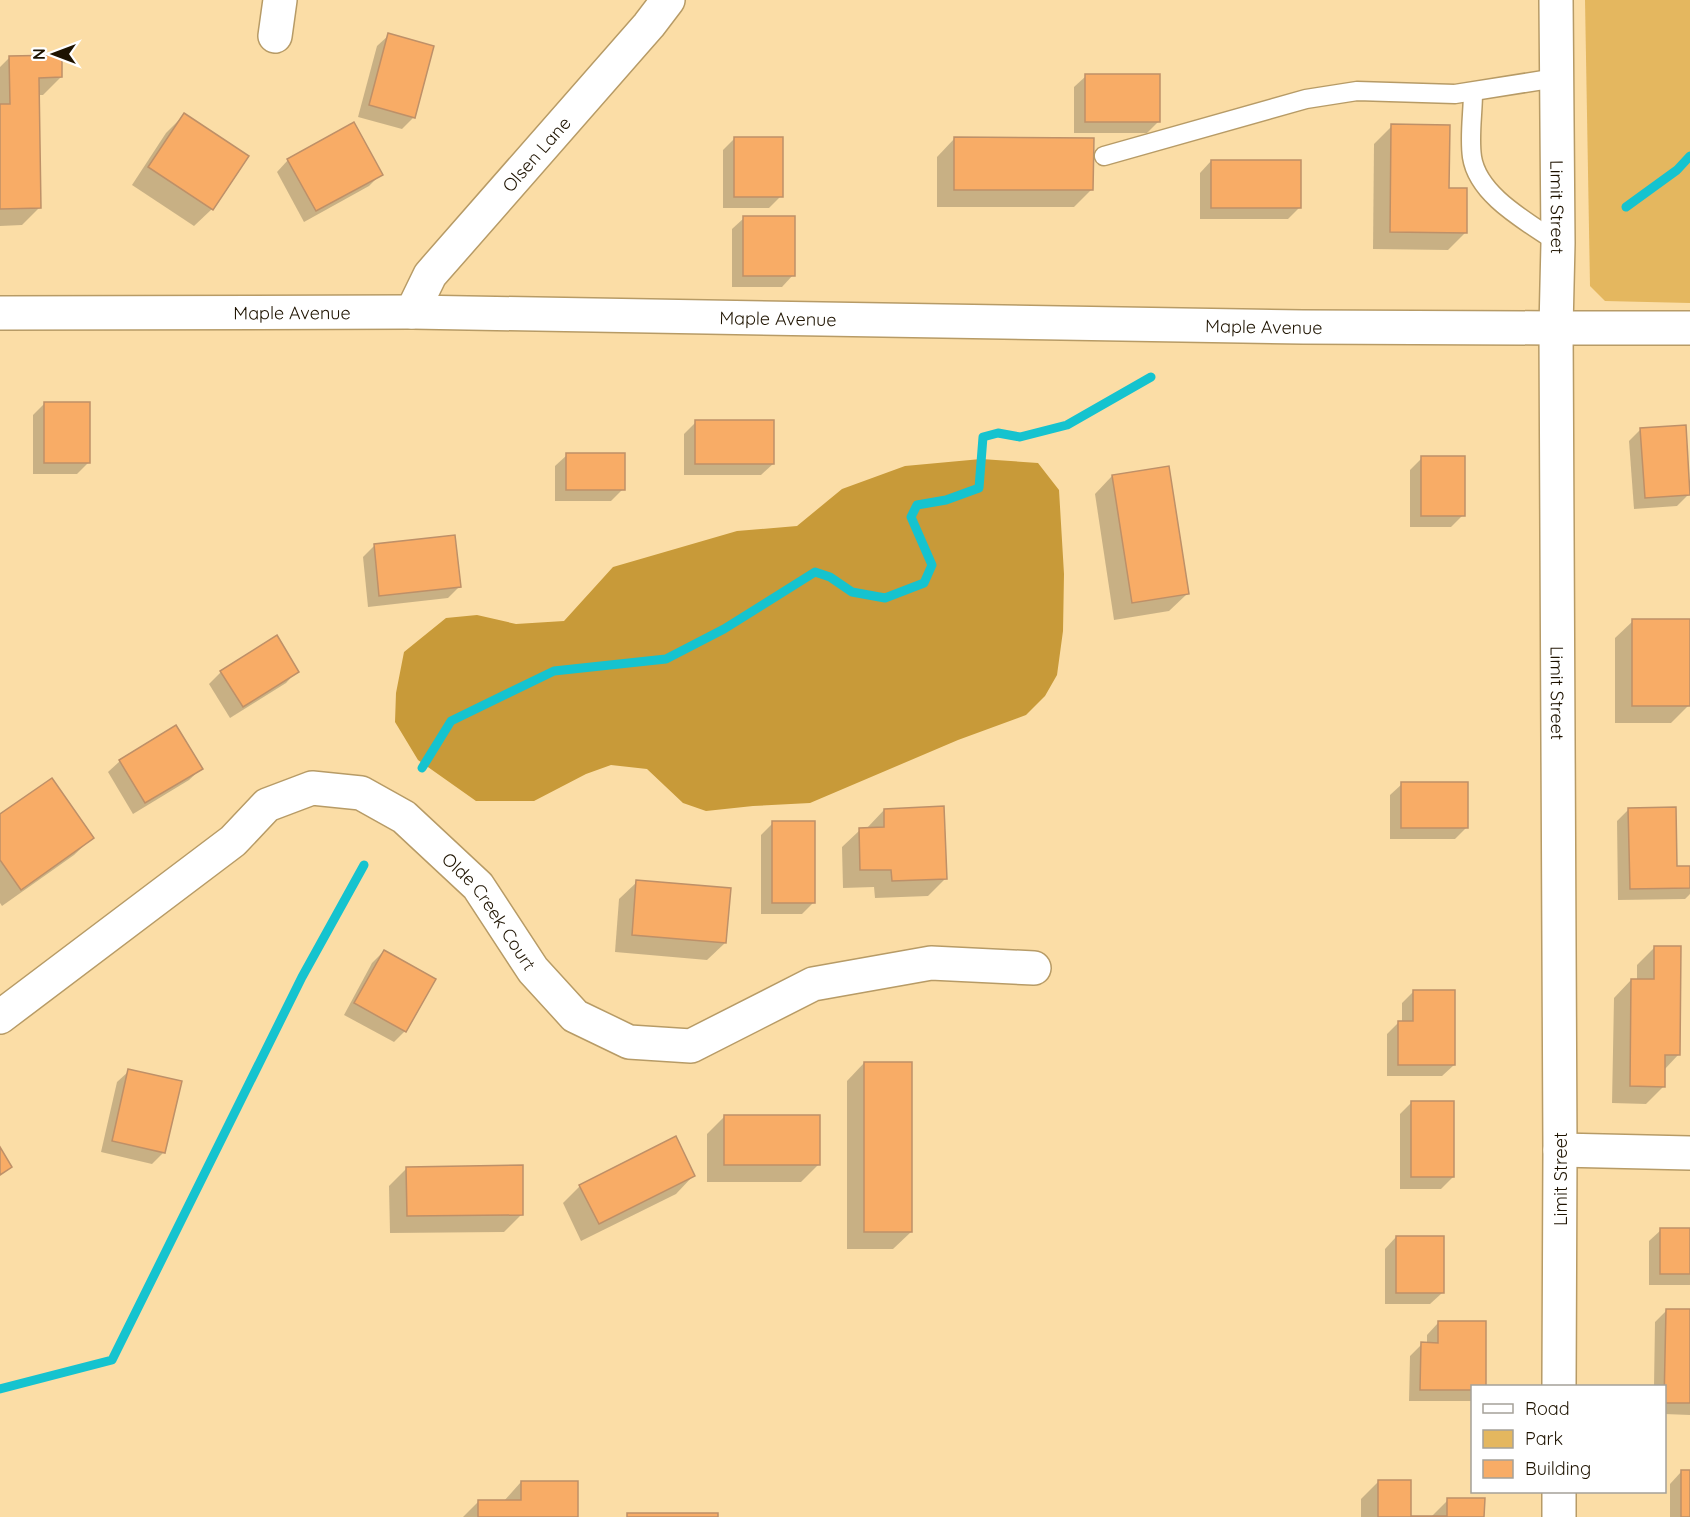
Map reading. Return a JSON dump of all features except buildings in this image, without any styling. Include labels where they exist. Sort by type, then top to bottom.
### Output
[{"type":"street","points":[[275,36],[280,0]]},
{"type":"street","name":"Olsen Lane","points":[[412,312],[430,275],[649,25],[668,0]]},
{"type":"street","name":"Limit Street","points":[[1556,0],[1559,1385]]},
{"type":"street","name":"Maple Avenue","points":[[0,313],[412,312],[1303,327],[1690,328]]},
{"type":"street","name":"Olde Creek Court","points":[[0,1017],[233,841],[267,805],[312,788],[361,793],[404,817],[478,886],[533,970],[575,1016],[629,1042],[691,1046],[813,984],[931,963],[1034,968]]},
{"type":"street","points":[[1560,1150],[1690,1153]]},
{"type":"street","points":[[1559,1493],[1559,1517]]},
{"type":"lane","points":[[1104,156],[1306,99],[1357,91],[1455,94],[1556,78]]},
{"type":"lane","points":[[1473,92],[1472,158],[1481,182],[1508,208],[1558,243]]},
{"type":"green space","points":[[1585,0],[1690,0],[1690,303],[1605,301],[1590,286]]},
{"type":"shaded area","points":[[981,459],[1038,463],[1059,490],[1064,574],[1063,631],[1057,675],[1045,696],[1026,715],[958,740],[810,803],[706,811],[683,803],[647,769],[611,765],[586,774],[534,801],[476,801],[418,760],[395,722],[396,693],[404,652],[446,618],[477,615],[516,624],[564,621],[613,567],[737,531],[797,526],[842,489],[905,466]]},
{"type":"waterway","points":[[1626,207],[1677,170],[1690,156]]},
{"type":"waterway","points":[[422,768],[451,721],[554,671],[666,659],[724,629],[815,572],[830,577],[852,592],[885,598],[924,583],[932,565],[911,517],[917,505],[946,500],[979,488],[983,437],[998,433],[1020,437],[1067,425],[1151,377]]},
{"type":"waterway","points":[[0,1389],[112,1360],[302,977],[364,865]]}]
